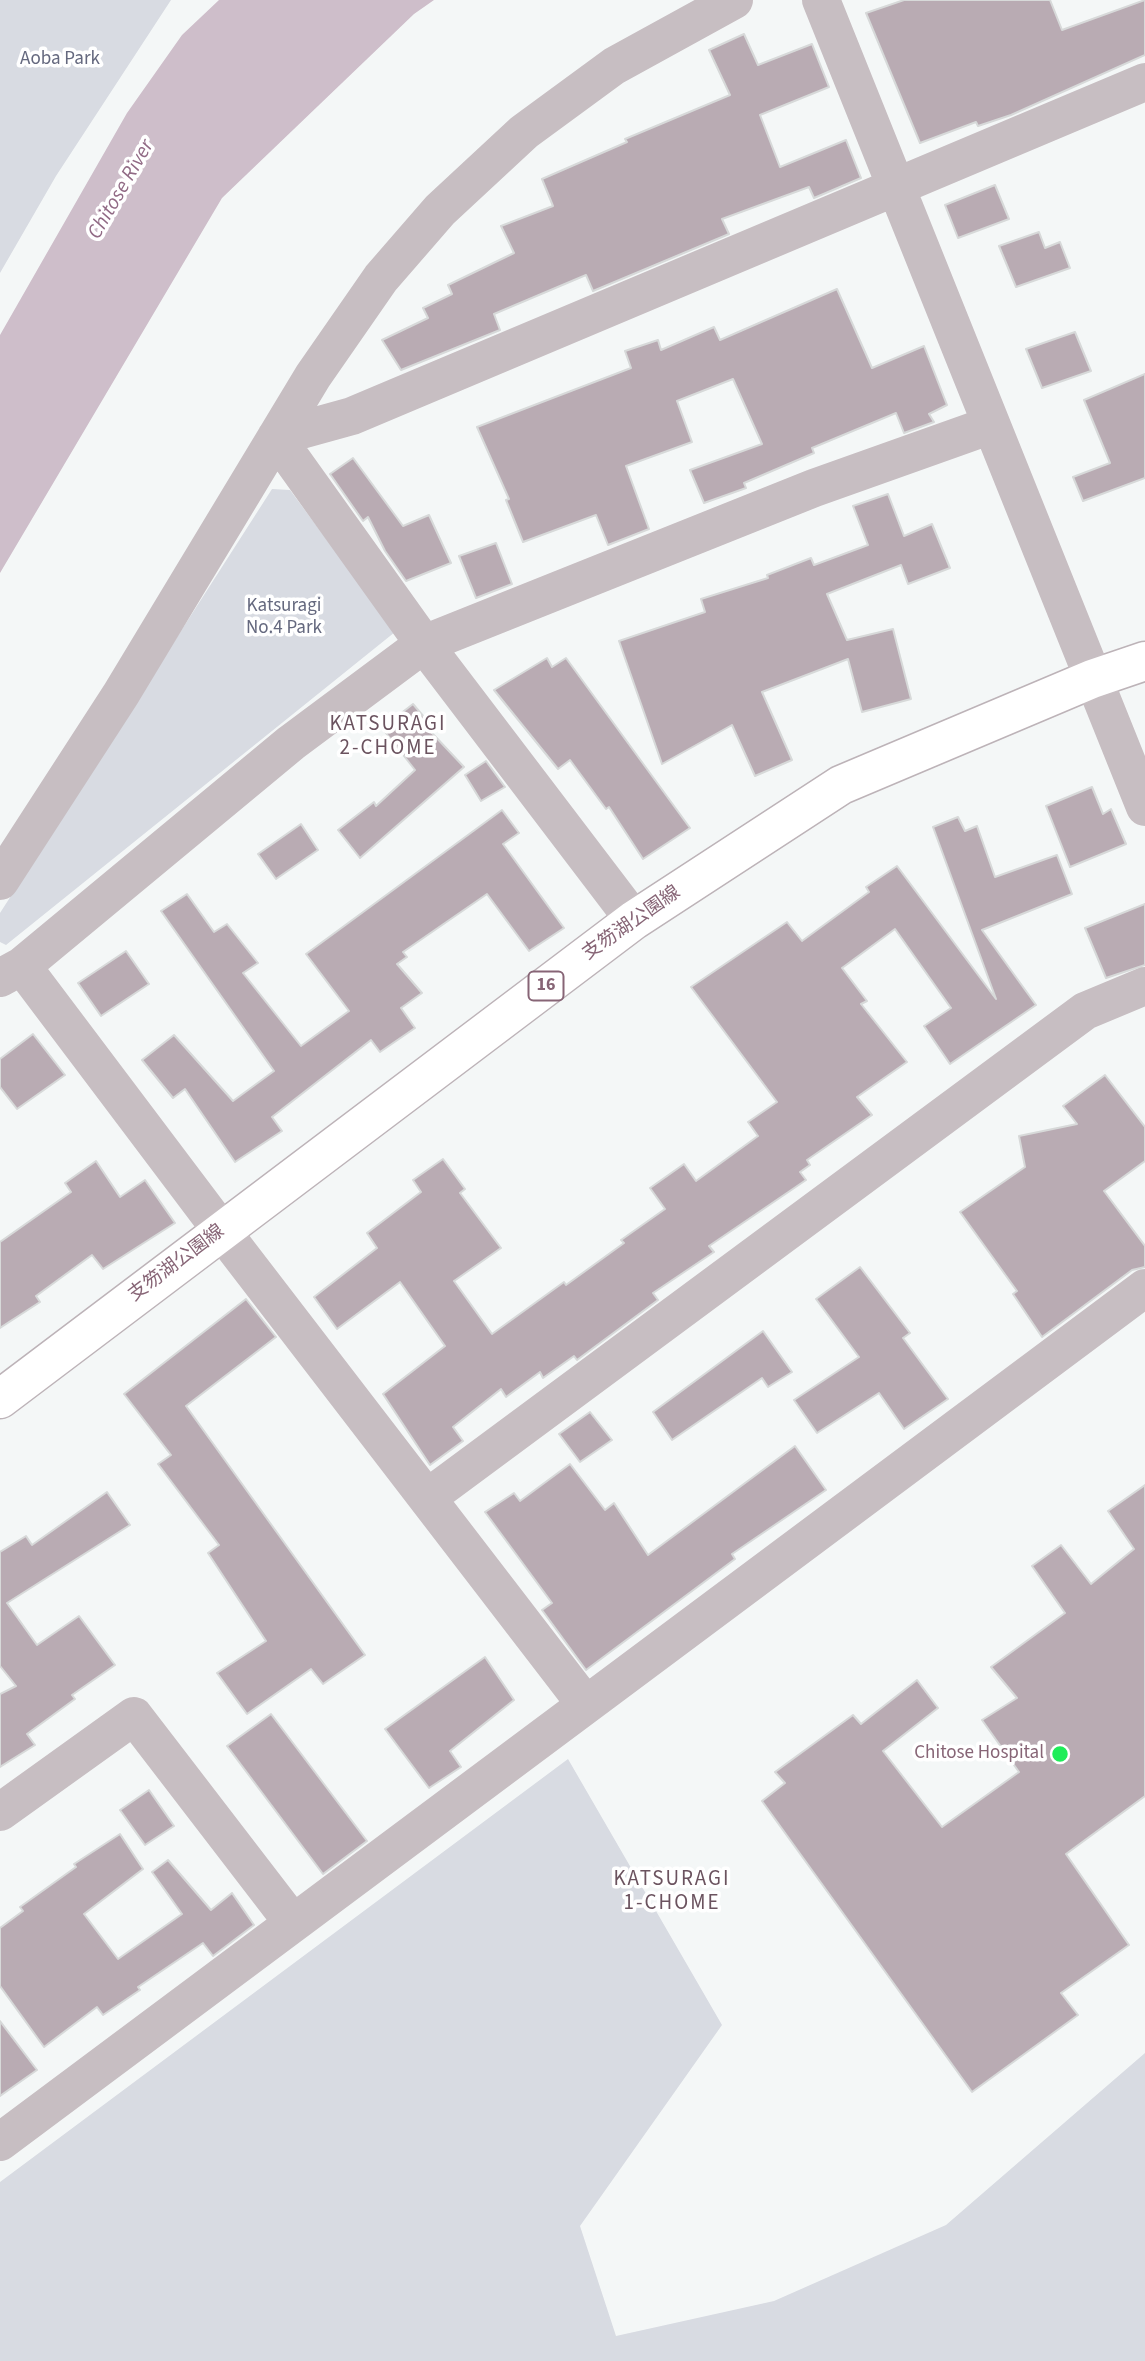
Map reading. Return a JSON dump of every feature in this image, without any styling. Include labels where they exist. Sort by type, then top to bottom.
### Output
[{"type":"main road","name":"支笏湖公園線","points":[[0,1399],[634,920],[841,785],[1092,680],[1145,661]]},
{"type":"street","points":[[0,881],[121,694],[313,376],[380,278],[440,210],[524,132],[614,66],[734,0]]},
{"type":"street","points":[[821,0],[1145,807]]},
{"type":"street","points":[[276,437],[352,416],[1145,82]]},
{"type":"street","points":[[586,1704],[221,1230],[11,972],[291,743],[424,644],[814,488],[990,425]]},
{"type":"street","points":[[276,437],[424,644],[634,920]]},
{"type":"street","points":[[427,1498],[1085,1011],[1145,986]]},
{"type":"street","points":[[0,2142],[1145,1288]]},
{"type":"street","points":[[0,1812],[134,1716],[293,1923]]},
{"type":"green space","name":"Aoba Park","points":[[0,0],[171,0],[56,176],[0,273]]},
{"type":"green space","name":"Katsuragi No.4 Park","points":[[272,489],[290,490],[395,632],[6,945],[0,942],[0,913]]},
{"type":"green space","points":[[568,1759],[722,2025],[580,2226],[616,2336],[774,2301],[946,2225],[1145,2053],[1145,2361],[0,2361],[0,2182]]},
{"type":"water","name":"Chitose River","points":[[219,0],[434,0],[414,14],[222,198],[0,573],[0,335],[127,113],[182,35]]},
{"type":"building","points":[[904,0],[1050,0],[1062,30],[1145,0],[1145,55],[1011,115],[978,126],[976,122],[920,143],[866,13]]},
{"type":"building","points":[[744,34],[758,65],[812,44],[829,87],[760,115],[780,167],[846,140],[861,178],[814,198],[809,187],[722,219],[729,234],[593,291],[586,275],[494,314],[500,330],[401,370],[382,340],[428,318],[423,308],[452,294],[448,285],[514,253],[501,226],[553,206],[542,179],[627,142],[625,139],[730,95],[709,50]]},
{"type":"building","points":[[995,185],[1009,219],[958,238],[945,205]]},
{"type":"building","points":[[1039,232],[1045,248],[1060,242],[1070,268],[1016,287],[999,246]]},
{"type":"building","points":[[837,289],[872,368],[924,346],[947,405],[929,414],[934,422],[904,433],[896,413],[812,448],[814,453],[744,483],[746,488],[704,503],[690,470],[762,444],[733,379],[677,401],[692,442],[626,466],[649,529],[608,545],[596,515],[523,542],[506,500],[509,499],[477,427],[631,368],[625,351],[658,340],[661,350],[714,327],[720,340]]},
{"type":"building","points":[[1075,332],[1091,371],[1042,388],[1026,349]]},
{"type":"building","points":[[1145,374],[1145,478],[1083,501],[1073,477],[1110,463],[1084,400]]},
{"type":"building","points":[[353,458],[403,526],[429,515],[451,563],[406,581],[385,551],[368,517],[363,521],[330,474]]},
{"type":"building","points":[[888,494],[904,536],[932,524],[950,568],[908,584],[901,565],[827,594],[847,640],[893,629],[911,699],[862,712],[848,659],[762,692],[792,760],[755,776],[732,725],[662,764],[619,641],[705,612],[701,599],[768,578],[767,575],[811,558],[814,565],[868,545],[853,506]]},
{"type":"building","points":[[496,543],[512,584],[476,598],[459,556]]},
{"type":"building","points":[[547,658],[552,667],[566,658],[690,828],[643,859],[609,807],[606,809],[570,760],[558,769],[494,690]]},
{"type":"building","points":[[413,704],[435,730],[432,733],[464,767],[360,858],[338,830],[374,802],[376,806],[415,770],[382,728]]},
{"type":"building","points":[[486,761],[505,787],[481,801],[465,775]]},
{"type":"building","points":[[1092,787],[1103,814],[1111,809],[1126,844],[1070,867],[1046,806]]},
{"type":"building","points":[[502,810],[519,833],[503,844],[564,928],[529,951],[487,894],[403,952],[407,957],[397,964],[422,993],[401,1008],[415,1028],[380,1052],[371,1040],[272,1117],[282,1131],[235,1162],[185,1089],[173,1098],[142,1060],[174,1035],[233,1101],[274,1071],[161,911],[187,894],[214,932],[227,924],[258,963],[243,973],[301,1046],[349,1011],[306,954]]},
{"type":"building","points":[[958,817],[965,831],[977,826],[995,877],[1057,855],[1072,894],[982,930],[1036,1005],[950,1064],[924,1026],[951,1008],[895,929],[842,968],[867,1001],[861,1004],[907,1062],[857,1097],[872,1115],[807,1160],[810,1165],[800,1172],[806,1180],[709,1246],[714,1252],[653,1293],[658,1300],[577,1360],[574,1356],[543,1378],[540,1372],[506,1397],[501,1389],[453,1427],[463,1441],[430,1465],[383,1394],[445,1346],[400,1282],[337,1329],[314,1297],[377,1248],[367,1233],[421,1192],[413,1180],[443,1159],[465,1189],[460,1193],[501,1248],[454,1281],[492,1334],[624,1243],[621,1240],[665,1209],[650,1188],[684,1164],[696,1181],[758,1136],[748,1122],[777,1102],[691,987],[787,922],[802,941],[869,892],[866,887],[897,866],[996,999],[933,827]]},
{"type":"building","points":[[301,824],[318,850],[276,879],[258,854]]},
{"type":"building","points":[[1145,904],[1145,965],[1106,978],[1085,928]]},
{"type":"building","points":[[126,951],[149,984],[101,1016],[78,983]]},
{"type":"building","points":[[33,1034],[65,1075],[17,1109],[0,1087],[0,1059]]},
{"type":"building","points":[[1105,1075],[1145,1127],[1145,1161],[1104,1191],[1145,1246],[1145,1267],[1132,1270],[1042,1337],[1013,1294],[1017,1291],[960,1212],[1025,1167],[1019,1136],[1077,1124],[1063,1106]]},
{"type":"building","points":[[96,1161],[120,1197],[145,1180],[175,1223],[103,1269],[92,1255],[36,1296],[40,1302],[0,1328],[0,1242],[71,1192],[65,1183]]},
{"type":"building","points":[[860,1267],[910,1333],[903,1338],[948,1399],[904,1429],[879,1393],[817,1433],[794,1400],[859,1357],[816,1299]]},
{"type":"building","points":[[246,1299],[276,1337],[186,1406],[365,1655],[323,1684],[311,1669],[247,1714],[217,1673],[266,1641],[208,1553],[219,1545],[158,1464],[171,1455],[124,1394]]},
{"type":"building","points":[[763,1331],[792,1372],[768,1387],[762,1378],[672,1440],[653,1412]]},
{"type":"building","points":[[590,1412],[612,1440],[580,1462],[559,1434]]},
{"type":"building","points":[[795,1446],[826,1490],[732,1554],[735,1559],[586,1670],[542,1610],[552,1603],[485,1512],[514,1493],[520,1501],[570,1464],[605,1510],[614,1503],[648,1555]]},
{"type":"building","points":[[1145,1485],[1145,1796],[1066,1854],[1129,1945],[1061,1993],[1078,2015],[972,2092],[762,1801],[785,1783],[775,1772],[853,1715],[861,1724],[917,1680],[938,1708],[883,1751],[942,1827],[1019,1772],[982,1720],[1017,1698],[991,1667],[1065,1613],[1032,1566],[1061,1545],[1091,1584],[1134,1549],[1108,1511]]},
{"type":"building","points":[[107,1492],[130,1525],[7,1603],[37,1645],[79,1616],[115,1665],[72,1695],[75,1699],[27,1734],[35,1745],[0,1767],[0,1694],[16,1686],[0,1666],[0,1552],[26,1536],[32,1545]]},
{"type":"building","points":[[485,1657],[514,1700],[450,1751],[461,1767],[429,1788],[385,1729]]},
{"type":"building","points":[[271,1714],[367,1841],[323,1874],[227,1746]]},
{"type":"building","points":[[149,1790],[174,1826],[145,1845],[120,1810]]},
{"type":"building","points":[[120,1834],[143,1869],[84,1914],[118,1959],[182,1914],[152,1872],[168,1860],[211,1910],[232,1893],[254,1925],[213,1956],[203,1943],[138,1987],[140,1990],[103,2015],[97,2007],[44,2047],[0,1986],[0,1928],[23,1911],[20,1907],[76,1867],[74,1864]]},
{"type":"building","points":[[0,2021],[37,2070],[0,2096]]},
{"type":"place","name":"Chitose Hospital","points":[[1060,1754]]},
{"type":"district","name":"KATSURAGI 2-CHOME","points":[[388,737]]},
{"type":"district","name":"KATSURAGI 1-CHOME","points":[[672,1892]]}]
